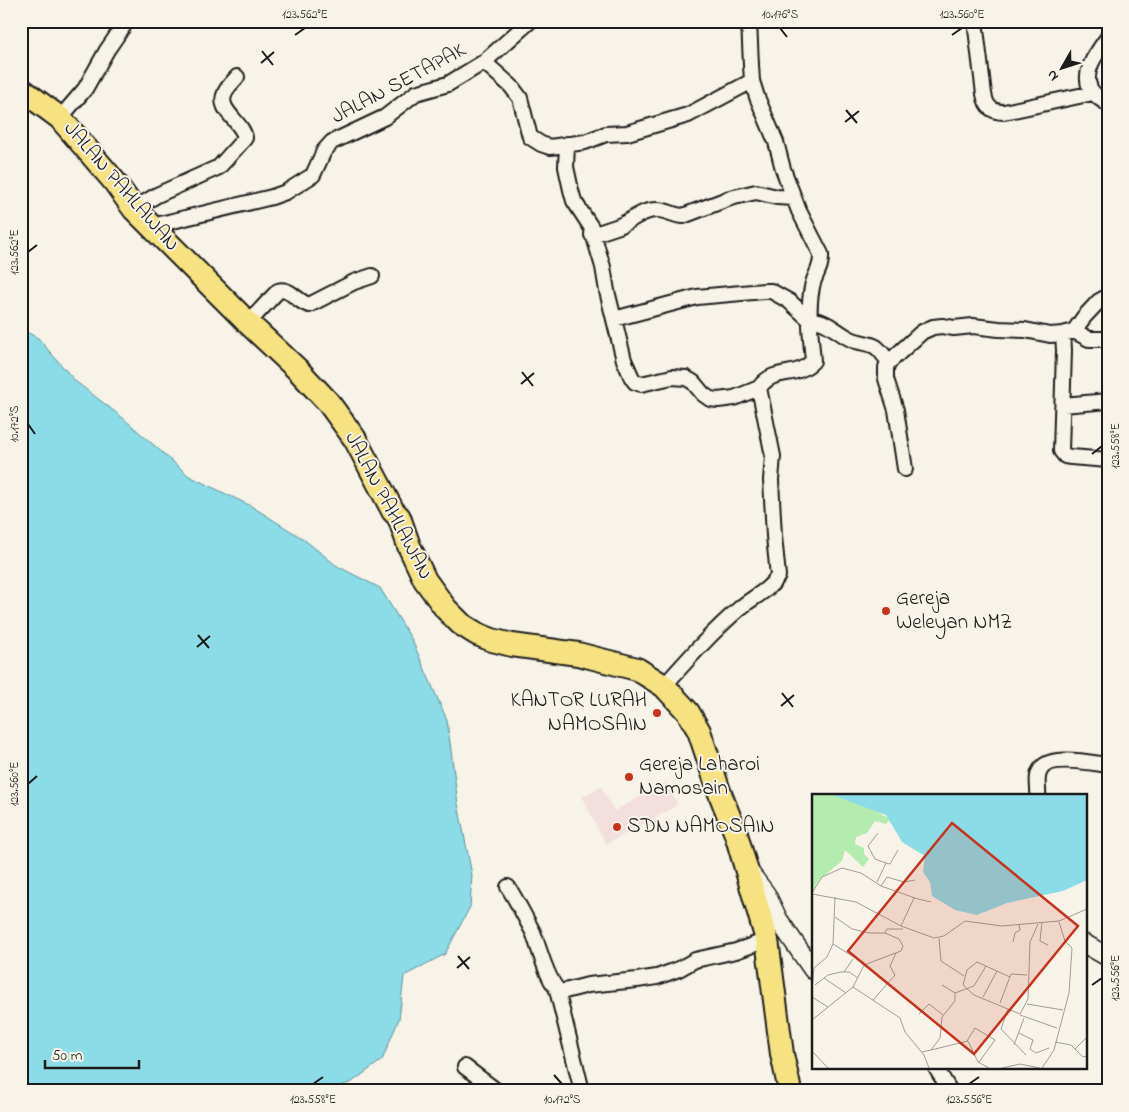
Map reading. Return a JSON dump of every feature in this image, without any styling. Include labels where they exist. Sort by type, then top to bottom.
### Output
[{"type":"highway","name":"JALAN PAHLAWAN","points":[[21,89],[60,118],[114,181],[134,209],[297,369],[328,402],[376,477],[398,517],[425,580],[446,609],[461,624],[477,634],[492,640],[512,645],[578,654],[637,669],[664,686],[688,712],[699,731],[736,834],[767,940],[782,1054],[790,1091]]},
{"type":"street","points":[[60,118],[85,89],[107,50],[127,21]]},
{"type":"street","name":"JALAN SETAPAK","points":[[152,226],[286,192],[313,175],[324,151],[332,142],[385,117],[416,93],[448,84],[484,62],[530,21]]},
{"type":"street","points":[[567,144],[566,167],[570,190],[574,201],[591,227],[592,235],[604,267],[624,360],[635,382],[641,384],[672,376],[686,378],[693,382],[702,394],[710,399],[718,400],[734,398],[759,388],[765,379],[776,375],[805,369],[813,361],[810,320],[812,285],[819,271],[820,254],[806,228],[794,198],[776,142],[752,81],[749,21]]},
{"type":"street","points":[[975,21],[984,94],[990,108],[996,112],[1093,94]]},
{"type":"street","points":[[1108,37],[1090,67],[1088,79],[1093,94],[1108,104]]},
{"type":"street","name":"JALAN SETAPAK","points":[[484,62],[511,86],[520,98],[530,137],[550,147],[585,142],[606,134],[627,133],[688,115],[752,81]]},
{"type":"street","points":[[134,209],[157,195],[219,167],[246,138],[245,132],[225,108],[223,100],[224,93],[237,77]]},
{"type":"street","points":[[592,235],[620,225],[634,216],[654,210],[666,211],[676,216],[682,216],[730,198],[756,192],[777,197],[794,198]]},
{"type":"street","points":[[248,323],[278,291],[288,291],[302,303],[309,305],[354,282],[372,276]]},
{"type":"street","points":[[614,319],[697,298],[771,291],[789,301],[810,320],[825,323],[850,339],[874,346],[889,362]]},
{"type":"street","points":[[1108,296],[1099,301],[1068,332],[1064,350],[1060,451],[1062,454],[1071,457],[1108,460]]},
{"type":"street","points":[[906,468],[896,410],[886,379],[886,367],[922,332],[933,327],[954,328],[973,326],[1025,330],[1050,335],[1068,332],[1089,339],[1108,340]]},
{"type":"street","points":[[664,686],[712,633],[742,606],[771,586],[778,576],[771,480],[773,456],[759,388]]},
{"type":"street","points":[[1063,405],[1108,401]]},
{"type":"street","points":[[1038,794],[1037,779],[1046,763],[1055,760],[1108,765]]},
{"type":"street","points":[[748,871],[766,894],[778,919],[812,969]]},
{"type":"street","points":[[508,887],[532,931],[557,990],[582,1091]]},
{"type":"street","points":[[557,990],[561,992],[588,985],[656,977],[695,960],[736,951],[767,940]]},
{"type":"street","points":[[1086,945],[1108,957]]},
{"type":"street","points":[[465,1067],[497,1091]]},
{"type":"street","points":[[937,1070],[950,1091]]},
{"type":"shaded area","name":"SDN NAMOSAIN","points":[[666,783],[678,805],[606,844],[582,797],[601,787],[614,811]]},
{"type":"water","points":[[21,329],[38,338],[75,381],[123,418],[189,476],[251,506],[302,538],[337,566],[380,588],[412,640],[447,720],[458,804],[472,875],[470,907],[445,954],[404,976],[399,1019],[382,1060],[352,1082],[327,1091],[21,1091]]},
{"type":"place","name":"Gereja Weleyan NMZ","points":[[886,611]]},
{"type":"place","name":"KANTOR LURAH NAMOSAIN","points":[[657,713]]},
{"type":"place","name":"Gereja Laharoi Namosain","points":[[629,777]]},
{"type":"place","name":"SDN NAMOSAIN","points":[[617,827]]}]
